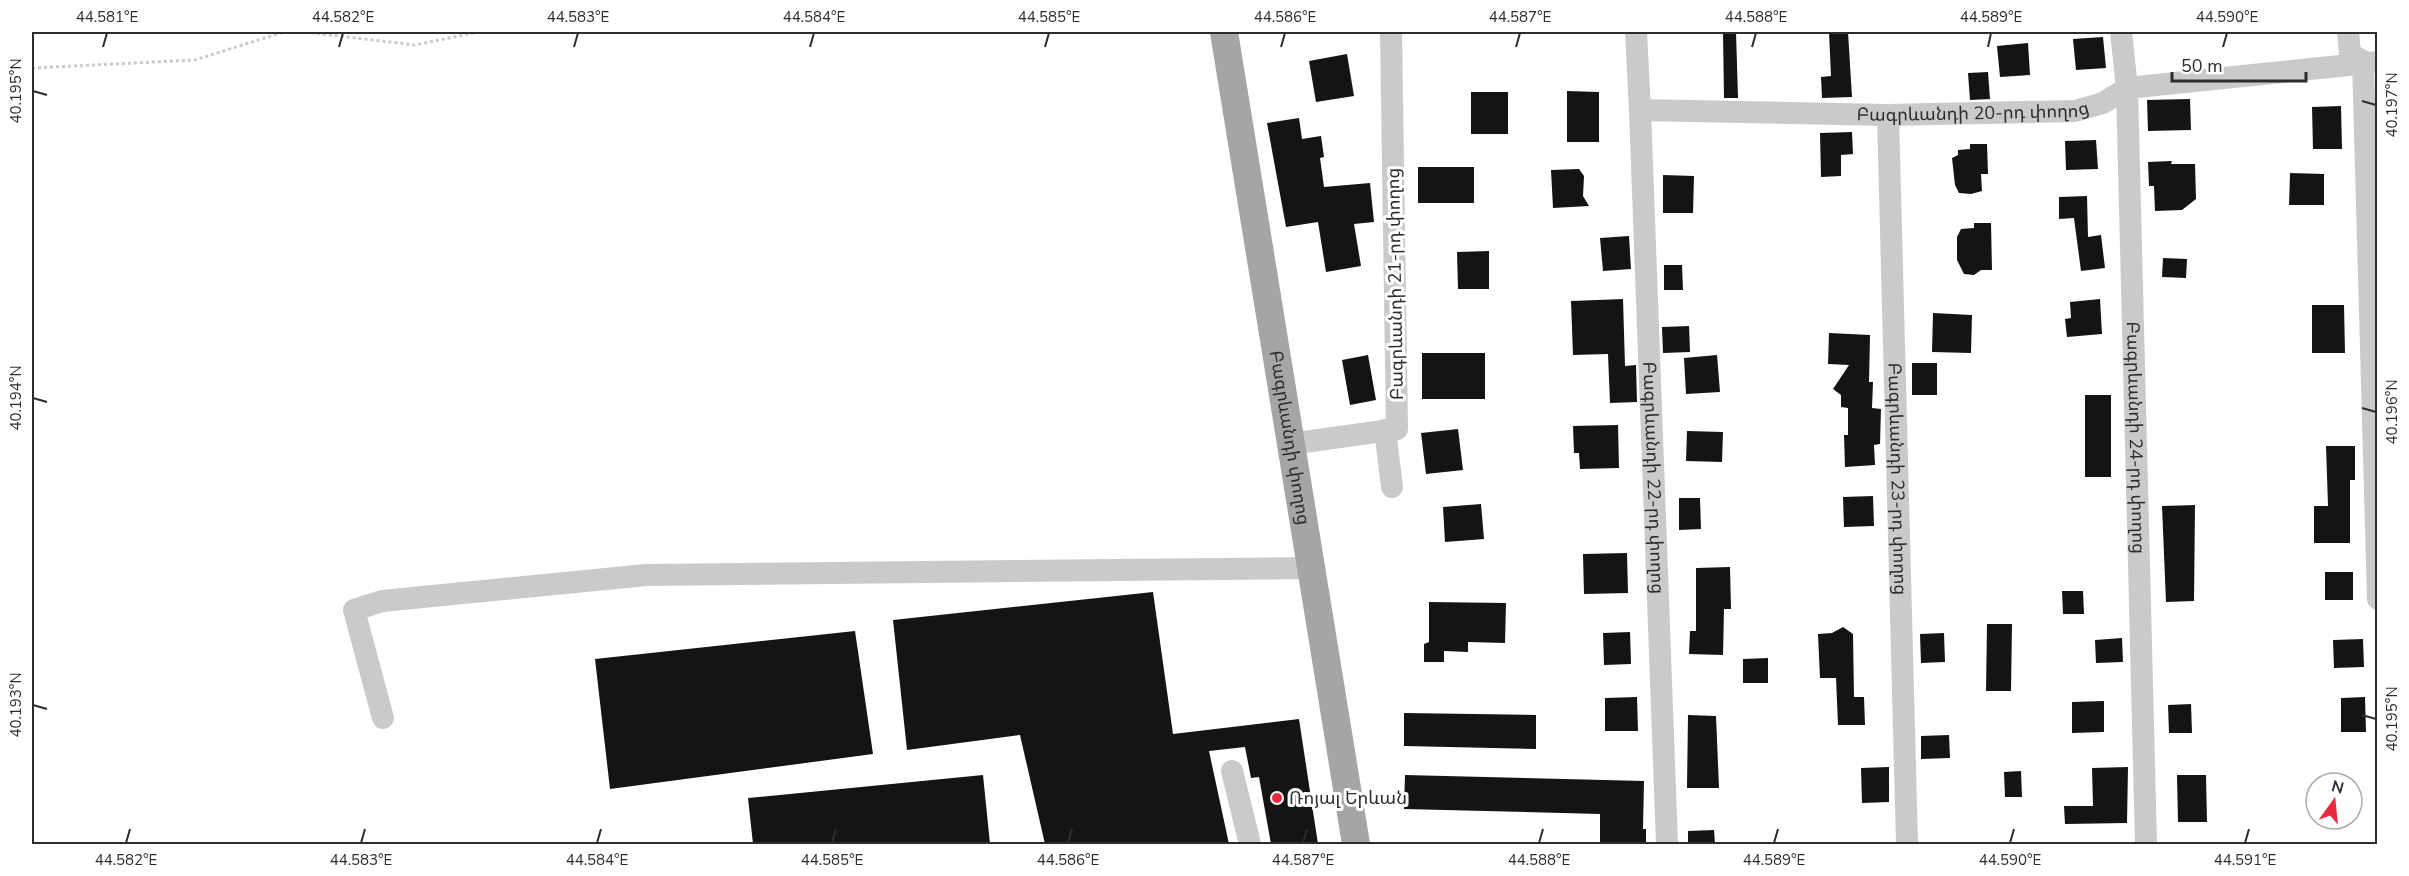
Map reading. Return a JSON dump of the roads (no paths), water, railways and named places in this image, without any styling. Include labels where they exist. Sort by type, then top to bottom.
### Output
[{"type":"main road","name":"Բագրևանդի փողոց","points":[[1224,32],[1356,844]]},
{"type":"street","name":"Բագրևանդի 21-րդ փողոց","points":[[1385,430],[1397,429],[1391,32]]},
{"type":"street","points":[[1636,32],[1640,110]]},
{"type":"street","name":"Բագրևանդի 24-րդ փողոց","points":[[2121,32],[2127,88],[2146,844]]},
{"type":"street","points":[[2348,32],[2350,54],[2370,62],[2378,599]]},
{"type":"street","name":"Բագրևանդի 20-րդ փողոց","points":[[1640,110],[1888,115],[2075,111],[2103,103],[2127,88],[2370,62]]},
{"type":"street","name":"Բագրևանդի 22-րդ փողոց","points":[[1640,110],[1667,844]]},
{"type":"street","name":"Բագրևանդի 23-րդ փողոց","points":[[1888,115],[1907,844]]},
{"type":"street","points":[[1290,444],[1385,430],[1392,486]]},
{"type":"street","points":[[383,718],[354,610],[382,601],[646,575],[1310,568]]},
{"type":"street","points":[[1232,771],[1250,844]]},
{"type":"place","name":"Ռոյալ Երևան","points":[[1277,798]]}]
